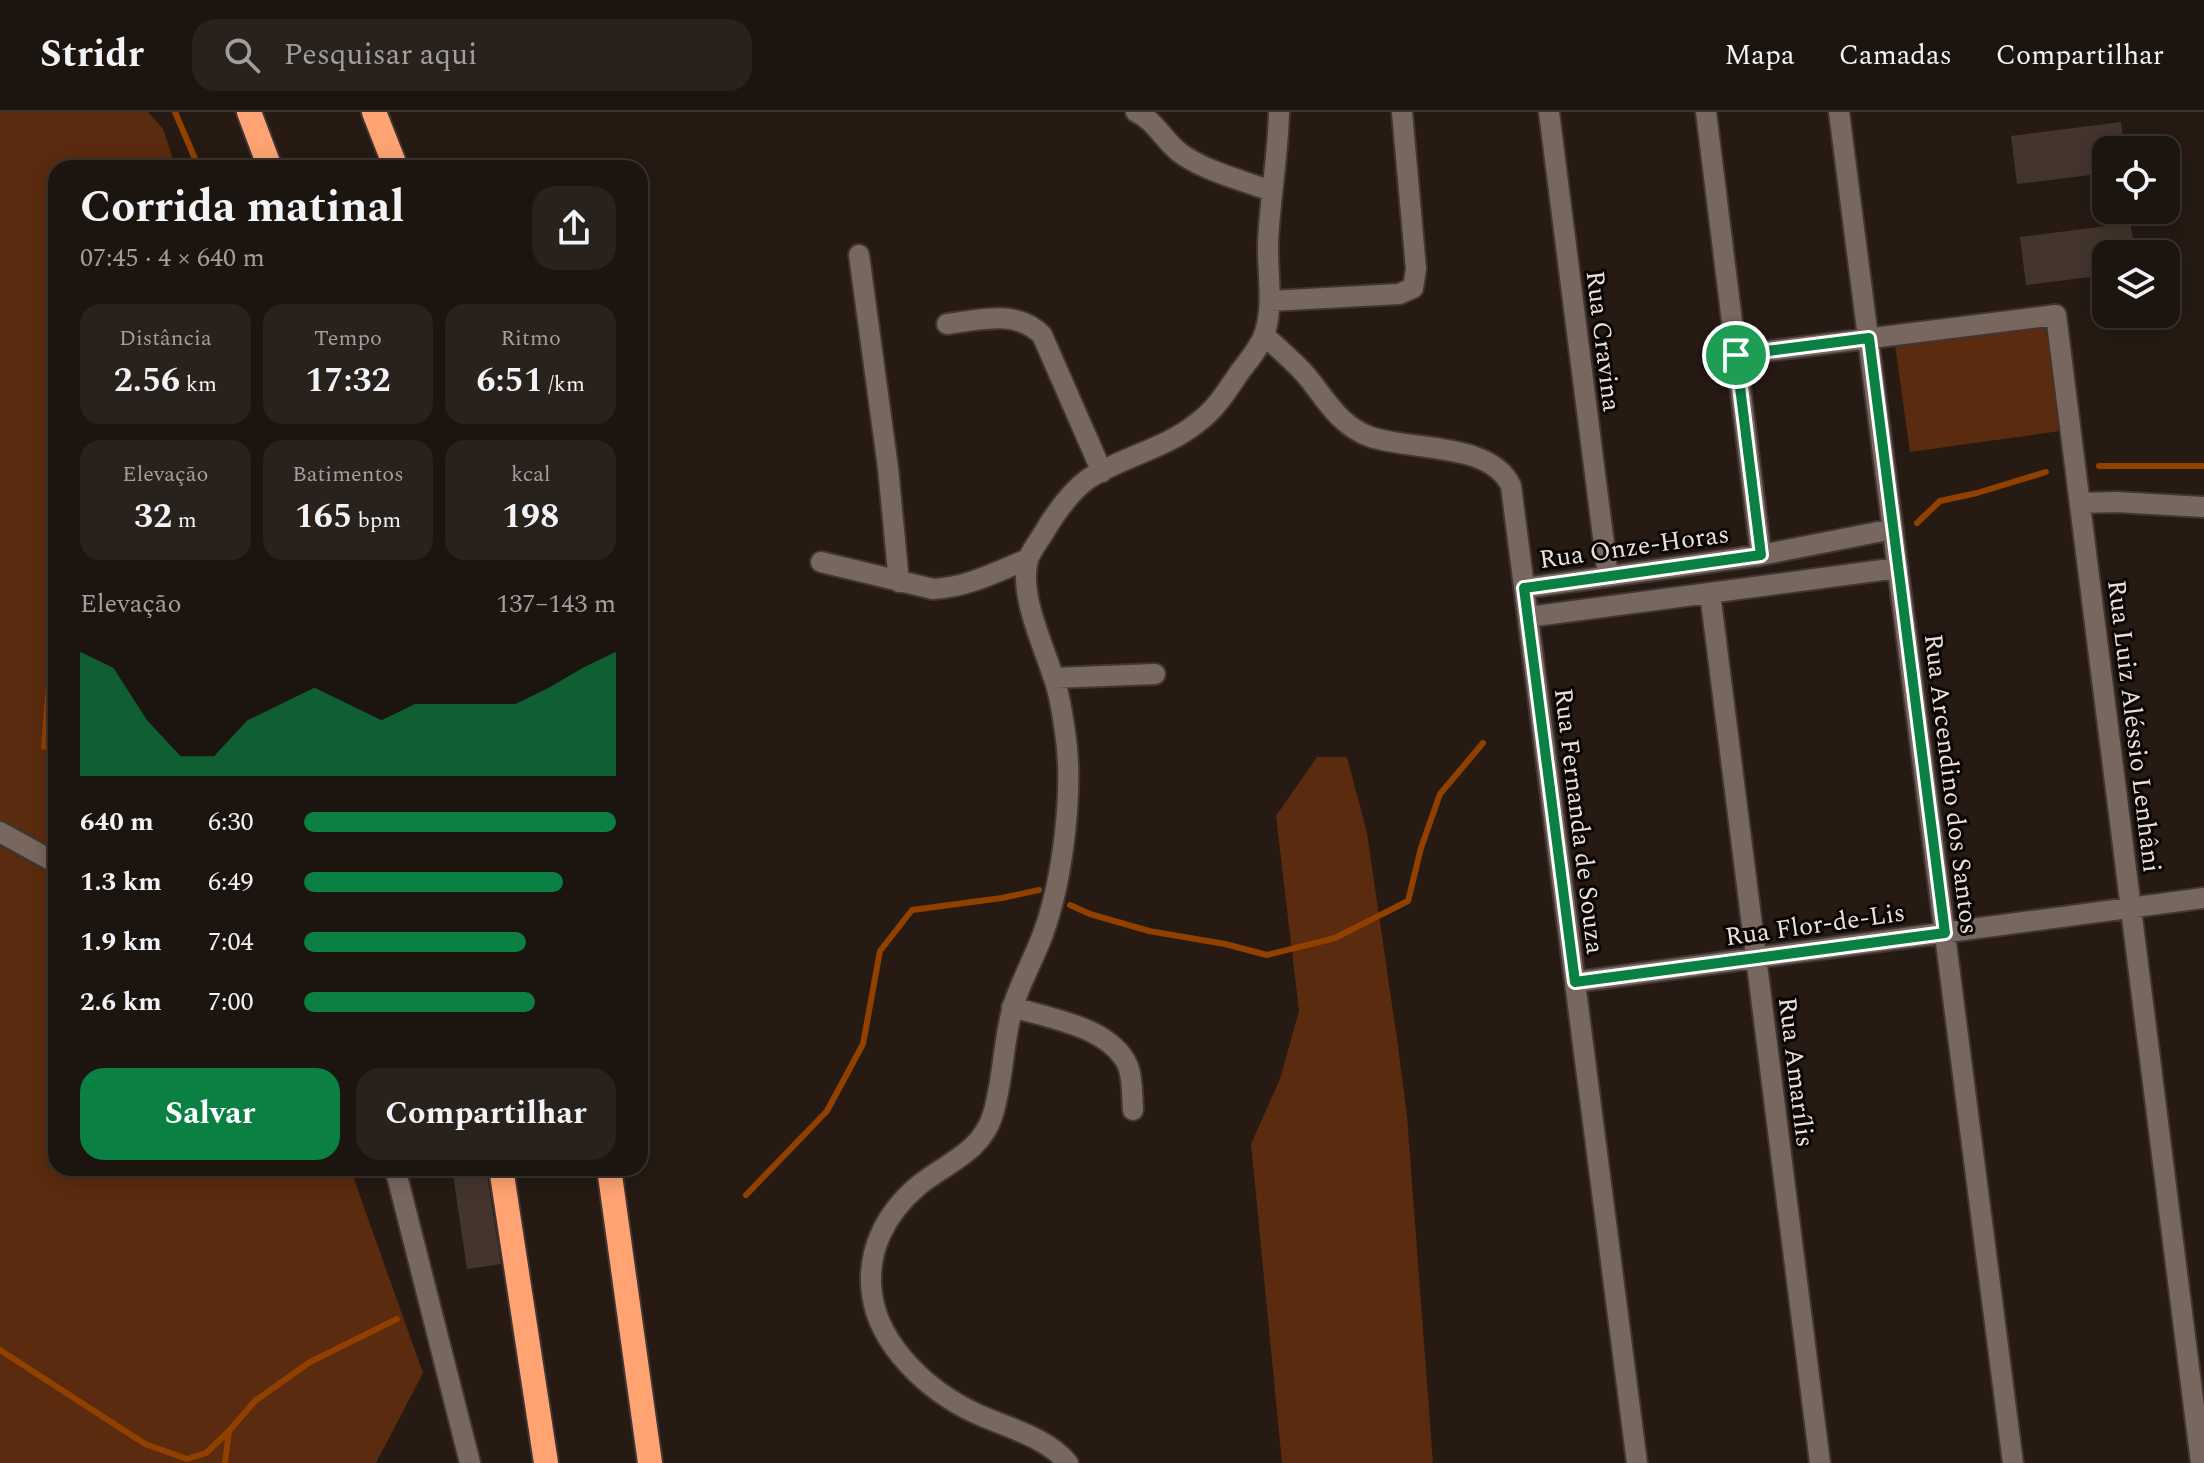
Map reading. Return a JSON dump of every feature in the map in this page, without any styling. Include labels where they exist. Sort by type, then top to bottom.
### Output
[{"type":"highway","points":[[249,112],[267,160]]},
{"type":"highway","points":[[374,112],[393,160]]},
{"type":"highway","points":[[502,1176],[546,1463]]},
{"type":"highway","points":[[610,1176],[650,1463]]},
{"type":"street","points":[[1136,112],[1146,117],[1170,145],[1188,159],[1271,191]]},
{"type":"street","points":[[1068,1463],[1059,1453],[1036,1439],[942,1395],[914,1369],[892,1343],[880,1322],[872,1296],[873,1257],[878,1237],[899,1205],[919,1186],[963,1156],[985,1134],[993,1114],[1012,1007],[1051,909],[1062,843],[1069,762],[1054,678],[1034,622],[1028,592],[1028,559],[1062,505],[1087,480],[1195,426],[1226,392],[1265,336],[1270,301],[1268,252],[1271,191],[1279,112]]},
{"type":"street","points":[[1270,301],[1399,294],[1413,288],[1416,269],[1402,112]]},
{"type":"street","name":"Rua Cravina","points":[[1549,112],[1608,576]]},
{"type":"street","points":[[1706,112],[1761,555]]},
{"type":"street","name":"Rua Arcendino dos Santos","points":[[1839,112],[2013,1463]]},
{"type":"street","points":[[859,255],[888,468],[899,582]]},
{"type":"street","name":"Rua Luiz Aléssio Lenhâni","points":[[1736,355],[2056,315],[2201,1463]]},
{"type":"street","points":[[947,324],[1017,318],[1032,324],[1042,335],[1102,472]]},
{"type":"street","name":"Rua Fernanda de Souza","points":[[1265,336],[1304,374],[1335,414],[1356,430],[1397,443],[1473,456],[1493,463],[1506,474],[1511,486],[1637,1463]]},
{"type":"street","points":[[2081,503],[2204,507]]},
{"type":"street","name":"Rua Onze-Horas","points":[[1524,588],[1761,555],[1893,529]]},
{"type":"street","points":[[821,562],[933,589],[952,588],[977,581],[1028,559]]},
{"type":"street","points":[[1528,617],[1898,568]]},
{"type":"street","name":"Rua Amarílis","points":[[1710,593],[1820,1463]]},
{"type":"street","points":[[1054,678],[1155,674]]},
{"type":"street","points":[[0,832],[48,859]]},
{"type":"street","name":"Rua Flor-de-Lis","points":[[1575,982],[2204,898]]},
{"type":"street","points":[[1012,1007],[1072,1025],[1119,1052],[1129,1068],[1133,1110]]},
{"type":"street","points":[[397,1176],[470,1463]]},
{"type":"shaded area","points":[[0,112],[148,112],[163,129],[173,160],[48,160],[48,1176],[353,1176],[423,1373],[376,1463],[0,1463]]},
{"type":"shaded area","points":[[2045,325],[2060,431],[1910,452],[1895,345]]},
{"type":"shaded area","points":[[1317,757],[1347,757],[1367,833],[1407,1116],[1433,1463],[1282,1463],[1251,1144],[1280,1079],[1299,1011],[1276,816]]},
{"type":"building","points":[[2121,122],[2123,136],[2092,136],[2092,175],[2017,184],[2011,136]]},
{"type":"building","points":[[2130,224],[2133,239],[2092,240],[2092,277],[2026,285],[2020,237]]},
{"type":"building","points":[[453,1176],[487,1176],[501,1264],[467,1269]]},
{"type":"waterway","points":[[175,112],[196,160]]},
{"type":"waterway","points":[[2099,466],[2204,466]]},
{"type":"waterway","points":[[1917,523],[1940,501],[2046,472]]},
{"type":"waterway","points":[[44,747],[48,697]]},
{"type":"waterway","points":[[1070,905],[1149,931],[1225,944],[1267,955],[1335,938],[1408,901],[1421,848],[1440,794],[1483,743]]},
{"type":"waterway","points":[[746,1195],[827,1111],[863,1044],[880,951],[912,910],[1039,890]]},
{"type":"waterway","points":[[0,1350],[145,1444],[187,1459],[206,1453],[255,1401],[310,1362],[397,1319]]},
{"type":"waterway","points":[[225,1463],[229,1431]]},
{"type":"route","points":[[1869,338],[1945,933],[1575,982],[1524,588],[1761,555],[1736,355],[1869,338]]}]
